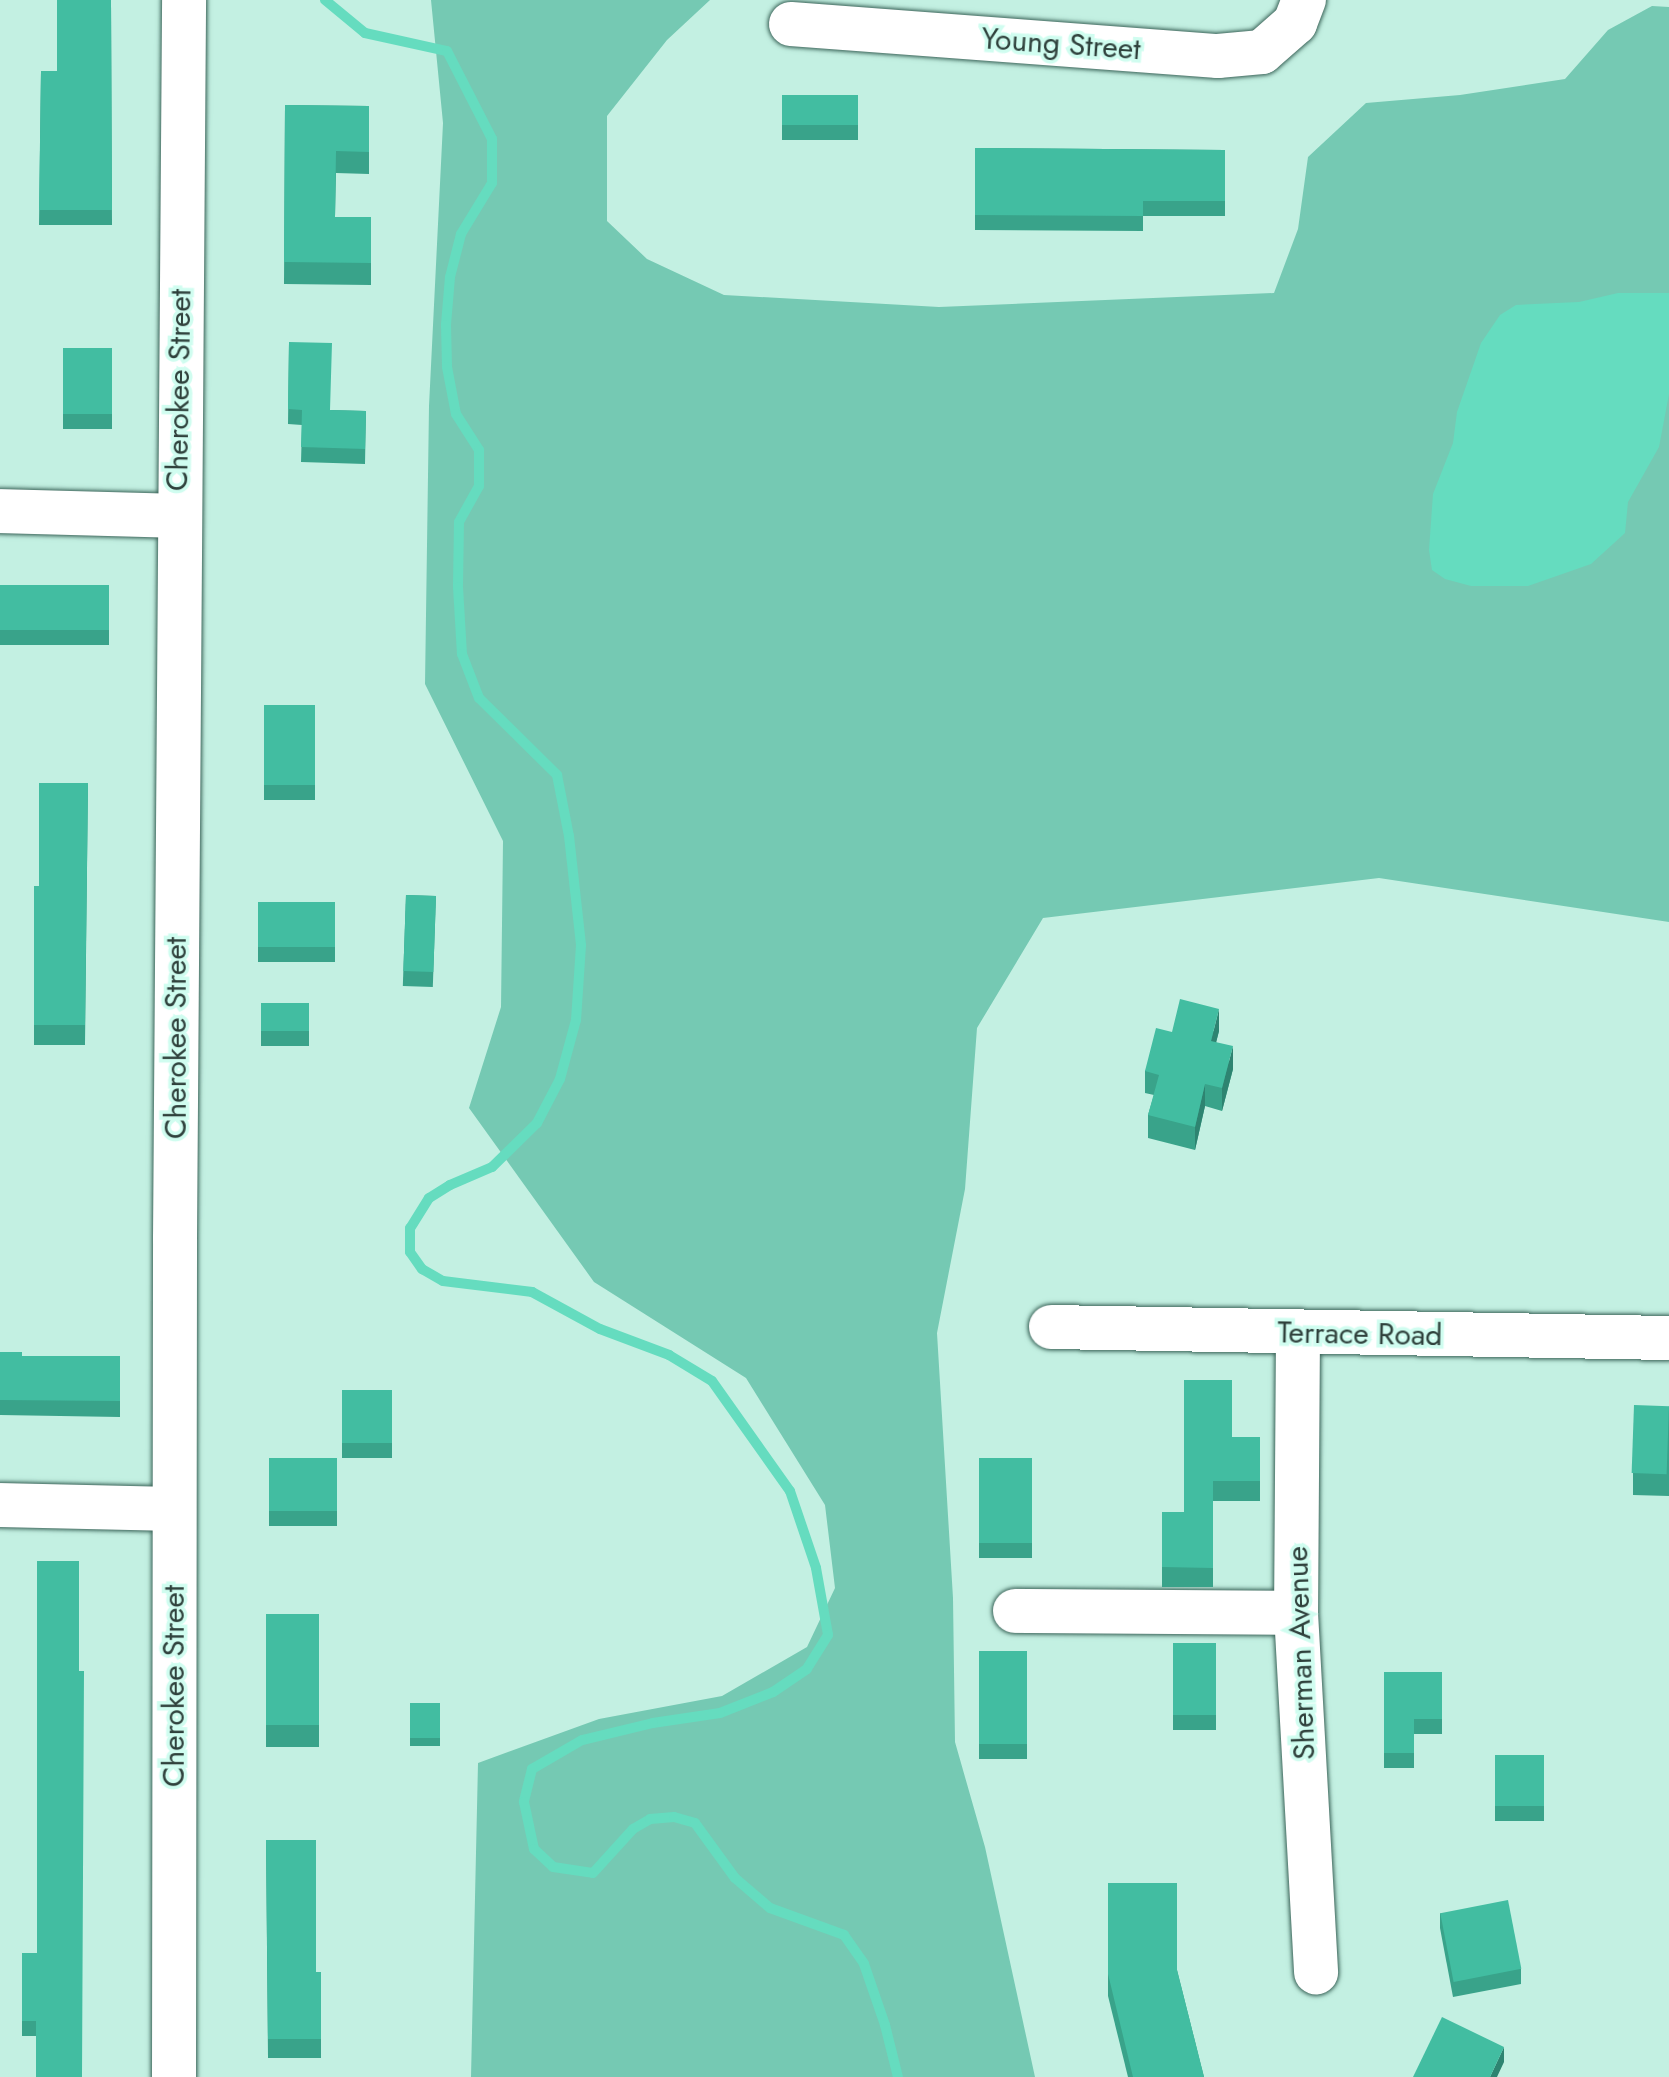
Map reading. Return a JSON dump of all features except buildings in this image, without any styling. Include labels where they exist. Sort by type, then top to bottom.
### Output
[{"type":"street","name":"Cherokee Street","points":[[174,2077],[178,516],[184,0]]},
{"type":"street","name":"Young Street","points":[[791,24],[1218,56],[1262,52],[1295,23],[1304,0]]},
{"type":"street","points":[[0,511],[178,516]]},
{"type":"street","name":"Terrace Road","points":[[1051,1327],[1669,1338]]},
{"type":"street","name":"Sherman Avenue","points":[[1298,1333],[1296,1613],[1316,1972]]},
{"type":"street","points":[[0,1505],[174,1509]]},
{"type":"street","points":[[1015,1611],[1296,1613]]},
{"type":"shaded area","points":[[431,0],[710,0],[667,40],[607,116],[607,221],[647,259],[724,295],[939,307],[1274,293],[1298,229],[1308,157],[1366,103],[1460,95],[1565,79],[1608,30],[1652,6],[1669,7],[1669,922],[1379,878],[1043,918],[977,1028],[965,1189],[937,1333],[953,1598],[955,1742],[985,1847],[1035,2077],[471,2077],[478,1763],[599,1719],[722,1696],[807,1647],[835,1588],[825,1505],[746,1378],[594,1282],[469,1108],[501,1007],[503,841],[425,684],[429,406],[443,123]]},
{"type":"shaded area","points":[[1618,293],[1669,293],[1669,394],[1659,447],[1628,502],[1625,533],[1591,564],[1528,586],[1471,586],[1445,579],[1432,570],[1429,550],[1433,494],[1453,443],[1457,412],[1481,343],[1500,315],[1516,305],[1579,302]]},
{"type":"waterway","points":[[325,0],[365,33],[447,51],[492,139],[492,183],[461,234],[450,277],[446,325],[447,367],[456,414],[479,450],[479,486],[459,522],[458,587],[462,654],[479,698],[557,775],[569,836],[581,945],[576,1020],[560,1079],[537,1123],[492,1167],[429,1198],[410,1228],[410,1252],[422,1269],[443,1281],[532,1292],[600,1329],[669,1355],[712,1381],[790,1491],[816,1568],[828,1635],[807,1669],[773,1692],[720,1713],[653,1723],[582,1740],[532,1769],[524,1802],[534,1849],[553,1867],[593,1873],[633,1829],[650,1819],[674,1817],[695,1823],[735,1878],[770,1908],[844,1935],[864,1964],[885,2025],[898,2077]]}]
